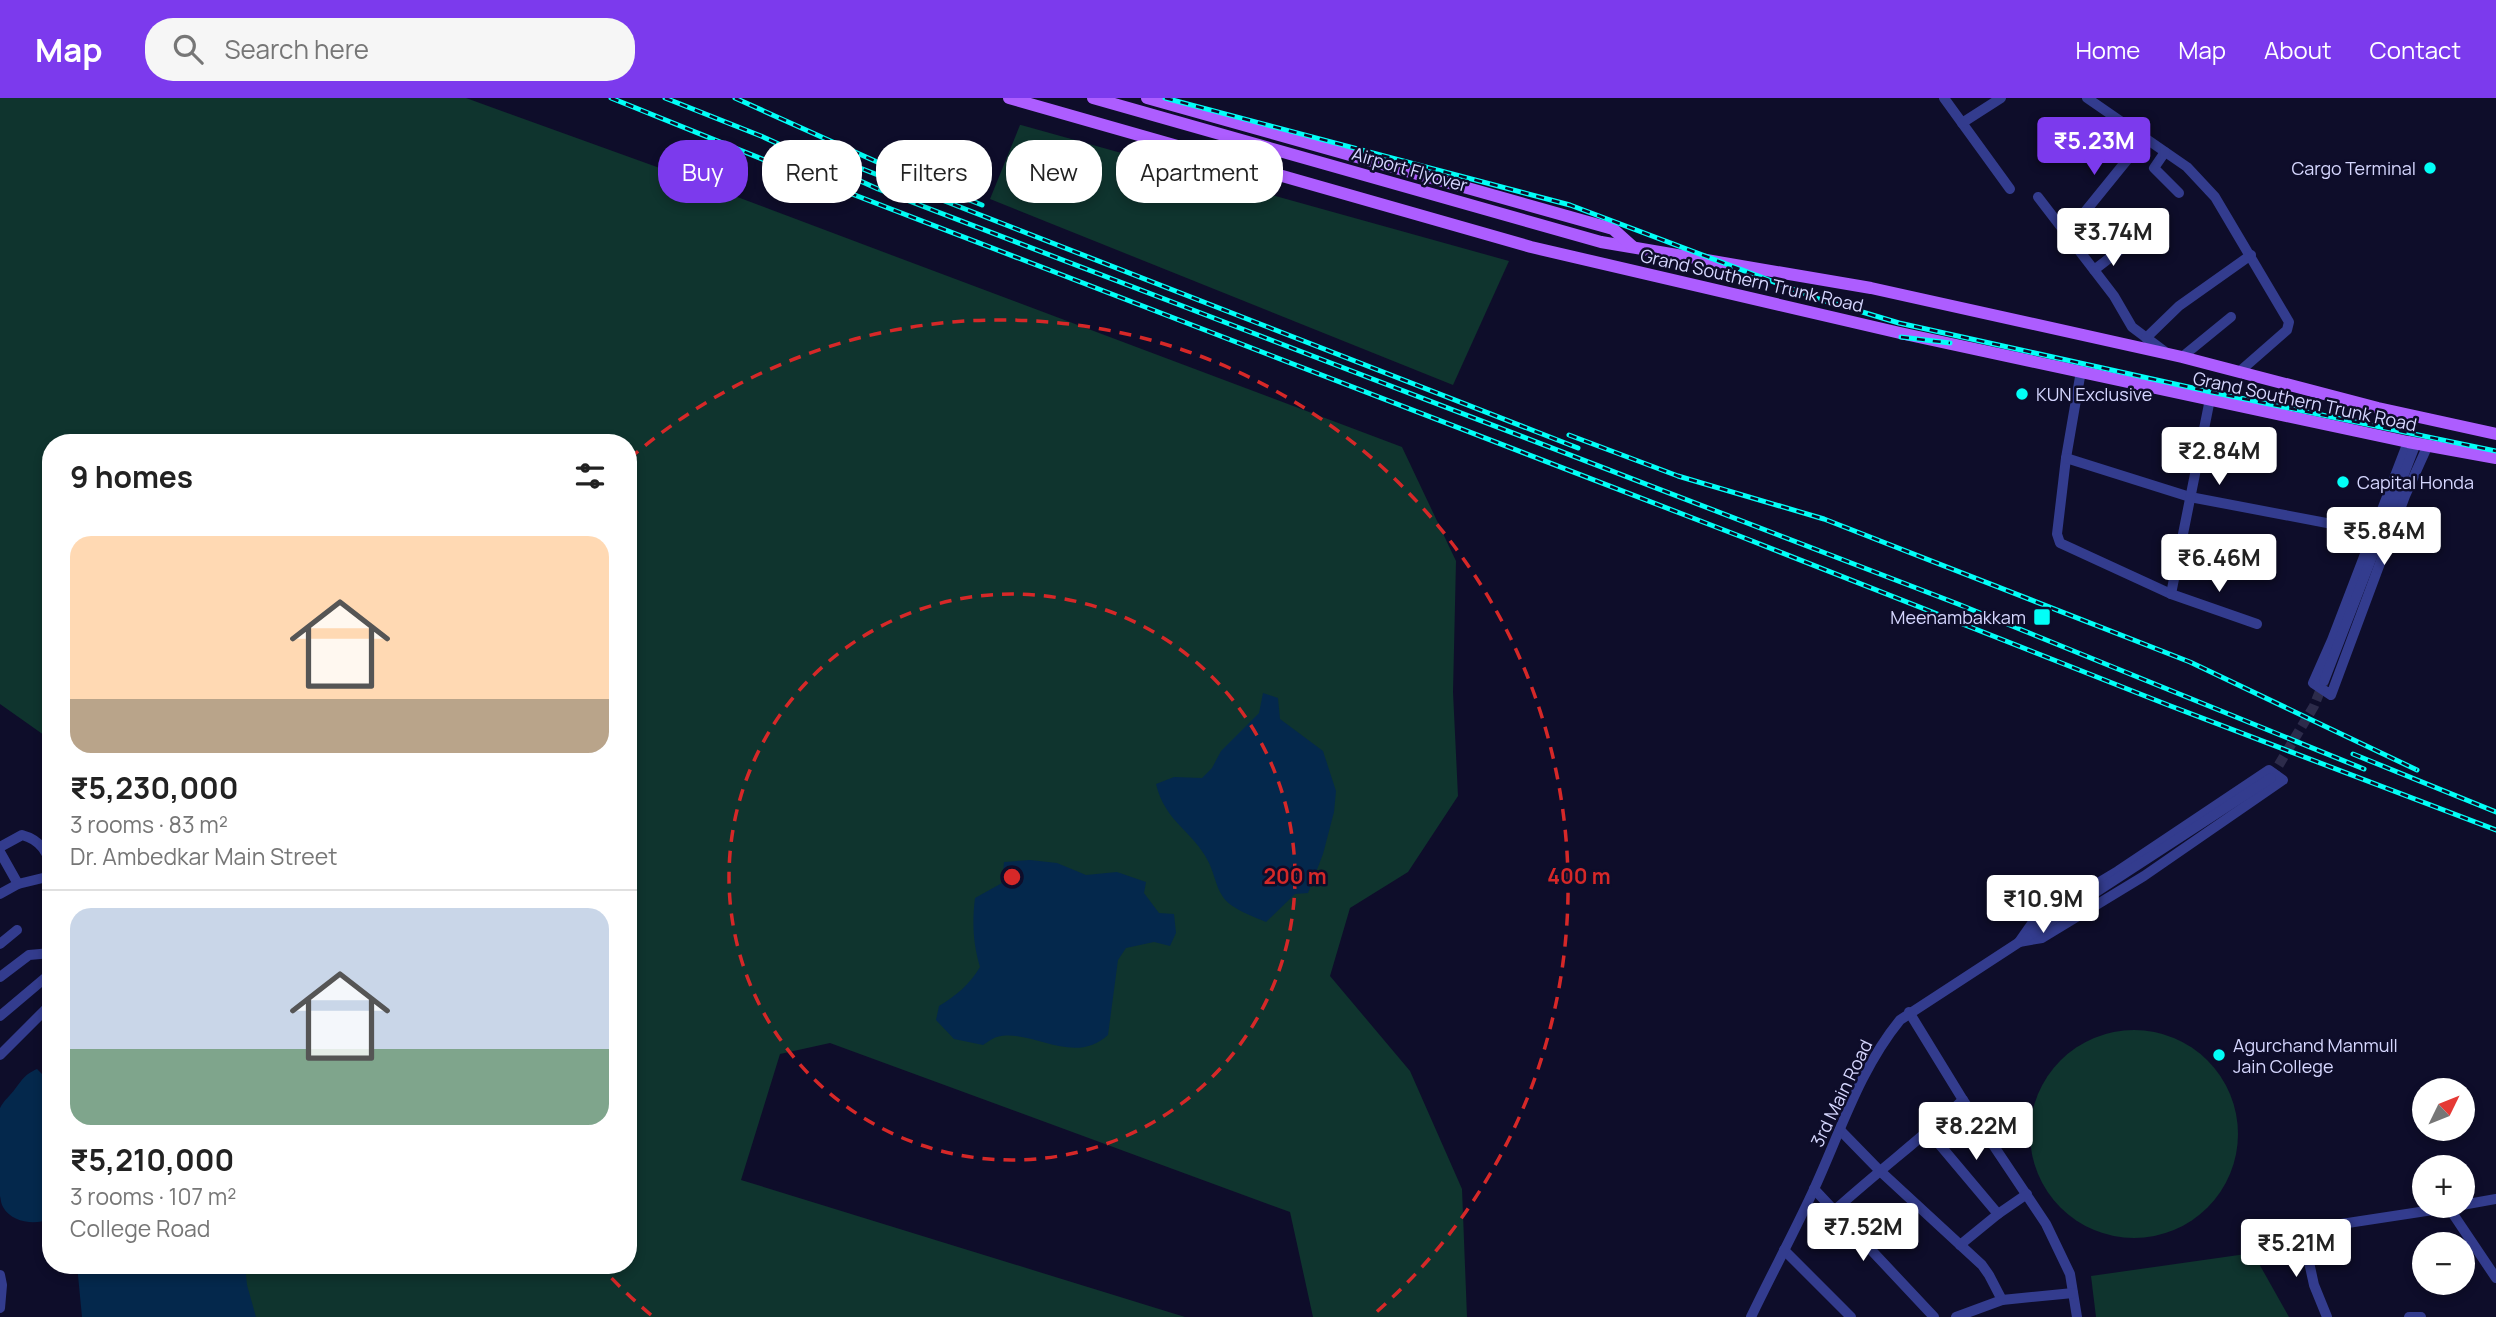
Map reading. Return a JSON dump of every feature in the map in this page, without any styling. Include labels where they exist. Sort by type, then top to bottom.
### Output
[{"type":"main road","name":"Grand Southern Trunk Road","points":[[1009,98],[1531,247],[1900,333],[2417,443],[2496,457]]},
{"type":"main road","name":"Airport Flyover","points":[[1093,98],[1601,242],[1636,249]]},
{"type":"main road","points":[[1147,98],[1613,229],[1636,249]]},
{"type":"main road","name":"Grand Southern Trunk Road","points":[[1636,249],[1871,288],[2182,357],[2378,408],[2496,434]]},
{"type":"street","points":[[1944,98],[2010,189]]},
{"type":"street","points":[[1962,123],[2001,98]]},
{"type":"street","points":[[2087,98],[2187,167],[2215,197],[2290,325],[2239,372]]},
{"type":"street","points":[[2067,234],[2144,139]]},
{"type":"street","points":[[2165,152],[2154,168],[2179,193]]},
{"type":"street","points":[[2038,197],[2114,296],[2132,327],[2166,354]]},
{"type":"street","points":[[2094,270],[2142,233]]},
{"type":"street","points":[[2146,338],[2179,306],[2251,255]]},
{"type":"street","points":[[2182,357],[2231,317]]},
{"type":"street","points":[[2081,371],[2066,458],[2057,534],[2060,543],[2171,594],[2257,624]]},
{"type":"street","points":[[2171,594],[2210,399]]},
{"type":"street","points":[[2417,443],[2405,496],[2331,695],[2313,683],[2374,532],[2417,443]]},
{"type":"street","points":[[2324,681],[2417,443]]},
{"type":"street","points":[[2066,458],[2190,497],[2374,532]]},
{"type":"street","points":[[2269,769],[2283,780],[2199,841],[2134,882],[2042,938],[2019,942],[2033,922],[2118,871],[2269,769]]},
{"type":"street","name":"3rd Main Road","points":[[1751,1317],[1814,1189],[1872,1060],[1887,1036],[1909,1012],[2271,778]]},
{"type":"street","points":[[18,884],[0,849],[22,835],[42,844]]},
{"type":"street","points":[[0,894],[18,884],[42,877]]},
{"type":"street","points":[[0,944],[17,930]]},
{"type":"street","points":[[0,977],[20,960],[42,954]]},
{"type":"street","points":[[0,1016],[42,981]]},
{"type":"street","points":[[1909,1012],[1963,1100],[2046,1224],[2070,1274],[2077,1317]]},
{"type":"street","points":[[0,1055],[42,1013]]},
{"type":"street","points":[[1835,1210],[1963,1100]]},
{"type":"street","points":[[1840,1130],[1989,1275],[2002,1300]]},
{"type":"street","points":[[1928,1132],[1998,1213]]},
{"type":"street","points":[[1814,1189],[1934,1317]]},
{"type":"street","points":[[1960,1245],[1998,1213],[2027,1194]]},
{"type":"street","points":[[2475,1203],[2496,1199]]},
{"type":"street","points":[[2327,1317],[2314,1285],[2302,1230],[2412,1213]]},
{"type":"street","points":[[2464,1218],[2496,1278]]},
{"type":"street","points":[[1784,1250],[1851,1317]]},
{"type":"street","points":[[0,1275],[0,1308]]},
{"type":"street","points":[[1956,1317],[2002,1300],[2073,1293]]},
{"type":"street","points":[[2409,1317],[2421,1317]]},
{"type":"green space","points":[[0,98],[466,98],[658,167],[658,203],[748,201],[1402,447],[1456,561],[1453,692],[1458,796],[1408,872],[1350,908],[1330,976],[1410,1071],[1462,1189],[1467,1317],[1313,1317],[1290,1212],[830,1043],[780,1054],[741,1180],[1185,1317],[251,1317],[225,1274],[637,1274],[637,434],[42,434],[42,734],[0,704]]},
{"type":"green space","points":[[1020,125],[1074,140],[1014,140]]},
{"type":"green space","points":[[1102,148],[1116,152],[1116,203],[1283,203],[1283,198],[1509,261],[1453,385],[992,200],[1006,160],[1006,203],[1102,203]]},
{"type":"green space","points":[[2134,1030],[2174,1038],[2207,1061],[2230,1094],[2238,1134],[2230,1174],[2207,1207],[2174,1230],[2134,1238],[2094,1230],[2061,1207],[2038,1174],[2030,1134],[2038,1094],[2061,1061],[2094,1038]]},
{"type":"green space","points":[[2253,1253],[2289,1317],[2096,1317],[2091,1276]]},
{"type":"water","points":[[1263,693],[1278,698],[1280,719],[1323,751],[1336,791],[1334,812],[1323,854],[1308,893],[1295,894],[1266,922],[1226,901],[1202,851],[1172,817],[1156,784],[1174,777],[1202,778],[1212,768],[1221,751],[1259,713]]},
{"type":"water","points":[[1030,860],[1057,863],[1086,875],[1117,872],[1146,882],[1144,893],[1159,913],[1174,914],[1176,933],[1170,946],[1154,942],[1126,948],[1118,960],[1108,1035],[1095,1044],[1081,1048],[1067,1047],[1010,1036],[995,1038],[983,1045],[954,1039],[936,1020],[939,1006],[962,989],[980,967],[974,933],[975,898],[1002,883],[1004,862]]},
{"type":"water","points":[[37,1069],[42,1074],[42,1221],[39,1222],[25,1222],[12,1217],[3,1207],[0,1196],[0,1108],[29,1073]]},
{"type":"water","points":[[78,1274],[246,1274],[256,1317],[82,1317]]},
{"type":"tunnel","points":[[2271,778],[2314,706],[2324,681]]},
{"type":"railway","points":[[611,98],[782,167],[2496,830]]},
{"type":"railway","points":[[665,98],[761,136],[878,189],[1958,604],[2364,769]]},
{"type":"railway","points":[[735,98],[895,170],[982,205]]},
{"type":"railway","points":[[1165,98],[1570,205],[1819,299],[1899,323],[2496,451]]},
{"type":"railway","points":[[862,169],[1578,448]]},
{"type":"railway","points":[[1901,337],[1950,343]]},
{"type":"railway","points":[[1569,435],[1678,476],[1824,519],[2190,662],[2417,770]]},
{"type":"railway","points":[[2353,754],[2496,812]]},
{"type":"place","name":"Cargo Terminal","points":[[2430,168]]},
{"type":"place","name":"KUN Exclusive","points":[[2022,394]]},
{"type":"place","name":"Capital Honda","points":[[2343,482]]},
{"type":"place","name":"Meenambakkam","points":[[2042,617]]},
{"type":"place","name":"Agurchand Manmull Jain College","points":[[2219,1055]]}]
